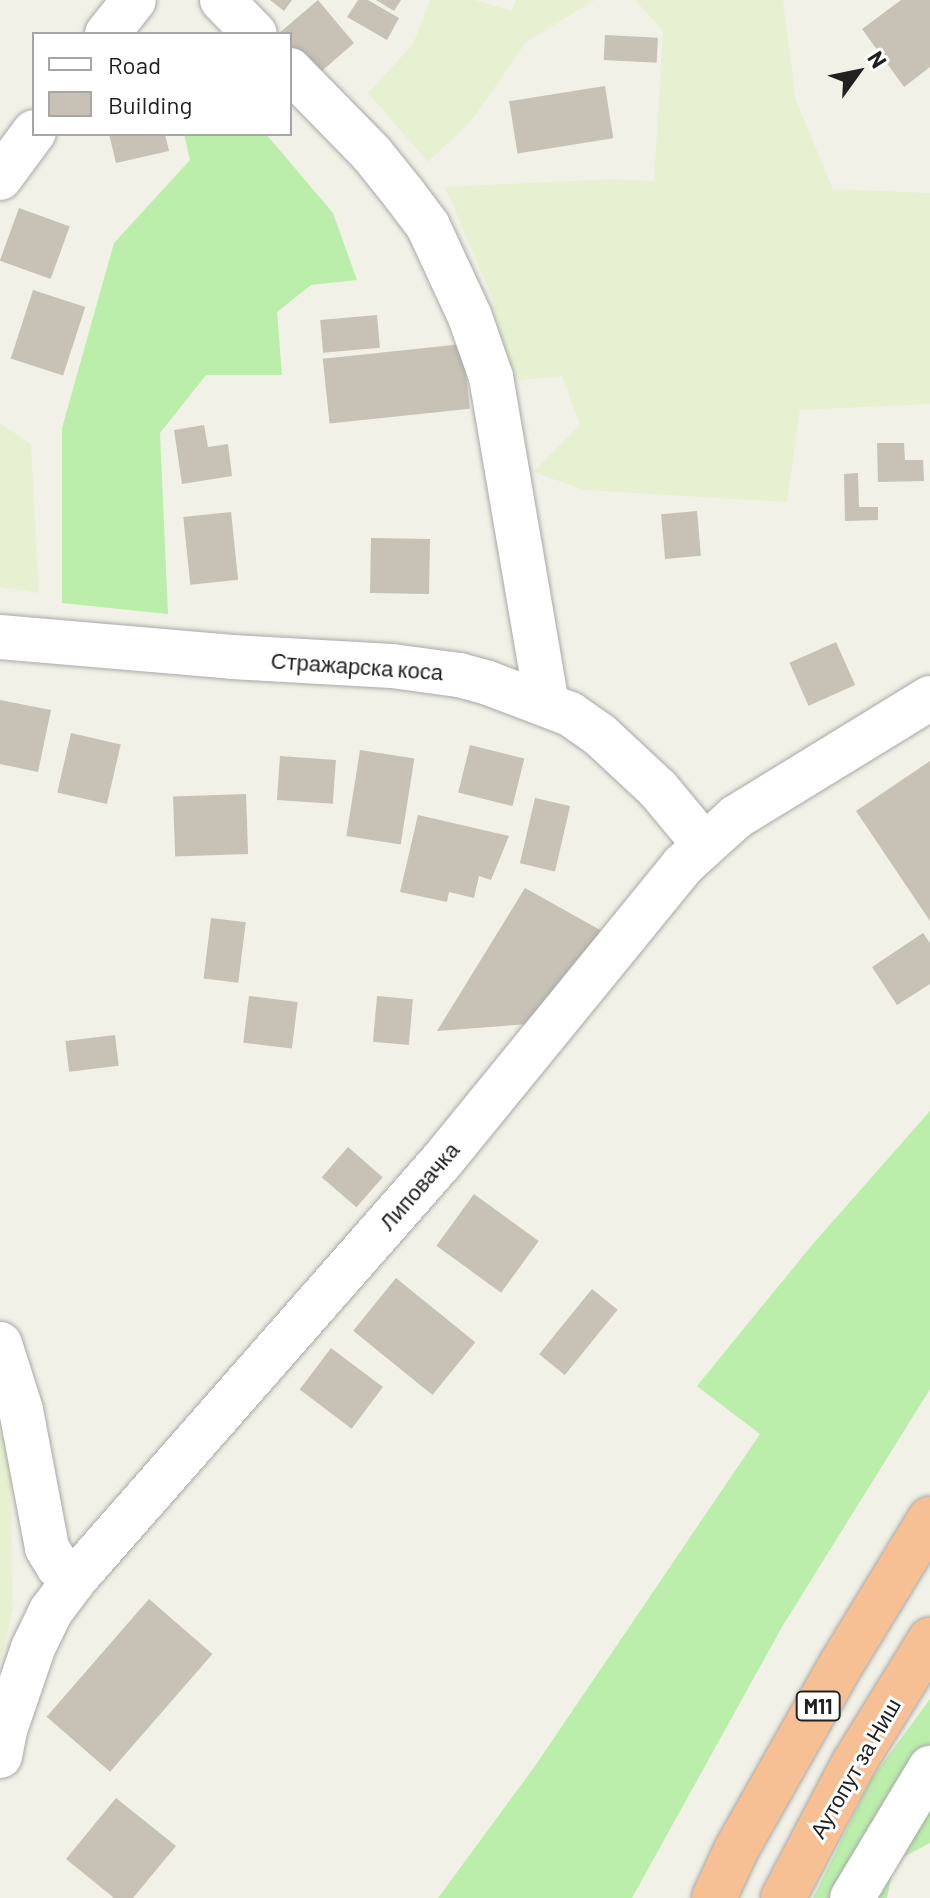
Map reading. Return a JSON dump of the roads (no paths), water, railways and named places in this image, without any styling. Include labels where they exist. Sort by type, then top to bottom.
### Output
[{"type":"highway","name":"M11","points":[[714,1898],[736,1850],[850,1649],[930,1519]]},
{"type":"highway","name":"Аутопут за Ниш","points":[[783,1898],[854,1763],[930,1640]]},
{"type":"street","points":[[109,32],[134,0]]},
{"type":"street","points":[[222,0],[253,32]]},
{"type":"street","points":[[292,72],[372,154],[420,215],[470,317],[491,377],[547,703]]},
{"type":"street","points":[[0,178],[32,135]]},
{"type":"street","name":"Стражарска коса","points":[[0,637],[232,657],[392,666],[459,675],[547,703],[599,734],[658,789],[703,843]]},
{"type":"street","name":"Липовачка","points":[[0,1756],[5,1730],[33,1648],[51,1611],[74,1580],[441,1162],[628,928],[703,843],[736,817],[930,698]]},
{"type":"street","points":[[0,1344],[21,1410],[47,1548],[58,1566],[74,1580]]},
{"type":"street","points":[[852,1898],[930,1768]]}]
